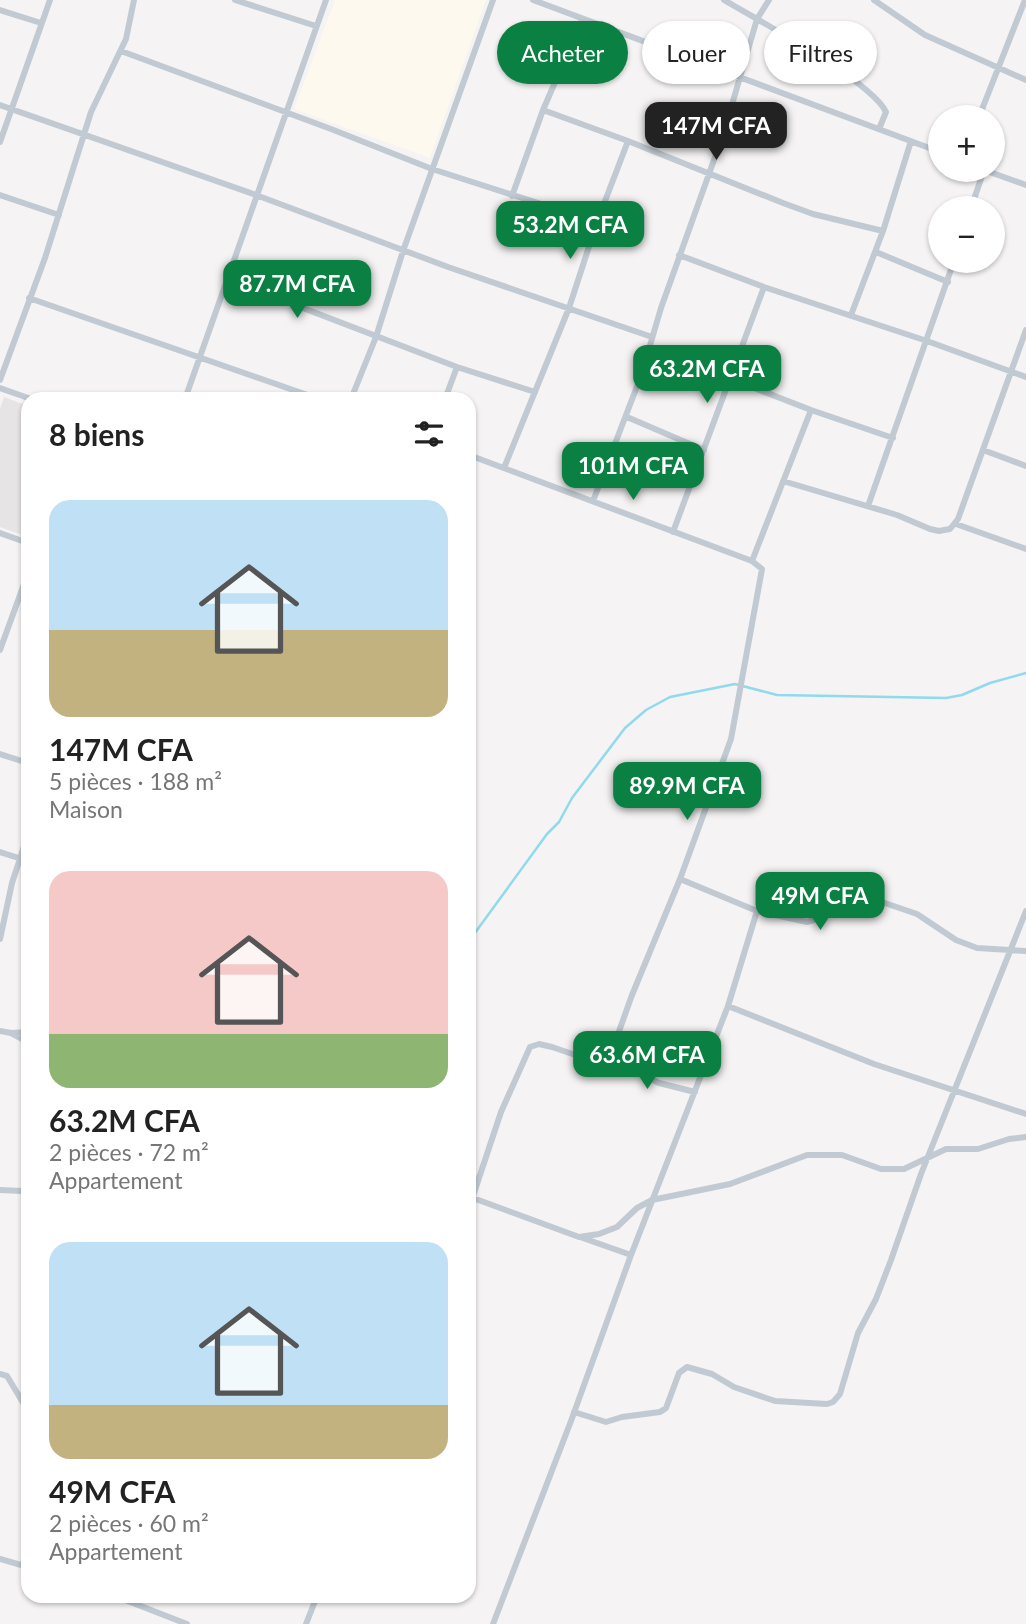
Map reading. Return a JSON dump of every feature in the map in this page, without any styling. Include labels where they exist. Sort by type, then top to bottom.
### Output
[{"type":"street","points":[[0,142],[50,0]]},
{"type":"street","points":[[0,380],[59,215],[83,134],[98,94],[121,51],[134,0]]},
{"type":"street","points":[[235,0],[316,26]]},
{"type":"street","points":[[188,392],[326,0]]},
{"type":"street","points":[[354,392],[376,337],[403,251],[493,0]]},
{"type":"street","points":[[533,0],[642,41]]},
{"type":"street","points":[[724,0],[843,72],[882,103],[886,112],[879,129]]},
{"type":"street","points":[[750,42],[757,19],[769,0]]},
{"type":"street","points":[[874,0],[925,35],[1026,80]]},
{"type":"street","points":[[984,105],[1025,0]]},
{"type":"street","points":[[0,10],[41,23]]},
{"type":"street","points":[[512,195],[543,110],[582,20]]},
{"type":"street","points":[[121,51],[432,169],[597,222]]},
{"type":"street","points":[[750,80],[928,147]]},
{"type":"street","points":[[593,502],[627,418],[737,84]]},
{"type":"street","points":[[0,105],[256,195],[403,251],[652,337]]},
{"type":"street","points":[[543,110],[813,214],[883,232]]},
{"type":"street","points":[[504,468],[569,308],[597,222],[628,141]]},
{"type":"street","points":[[851,315],[883,232],[911,141]]},
{"type":"street","points":[[1005,178],[1026,185]]},
{"type":"street","points":[[0,195],[59,215]]},
{"type":"street","points":[[876,252],[948,282]]},
{"type":"street","points":[[679,256],[1026,377]]},
{"type":"street","points":[[868,506],[951,273]]},
{"type":"street","points":[[227,279],[457,367],[535,392]]},
{"type":"street","points":[[673,532],[764,287]]},
{"type":"street","points":[[29,298],[300,392]]},
{"type":"street","points":[[783,481],[868,506],[939,531],[950,530],[956,524],[1026,330]]},
{"type":"street","points":[[448,392],[457,367]]},
{"type":"street","points":[[731,379],[894,438]]},
{"type":"street","points":[[0,388],[21,395]]},
{"type":"street","points":[[752,561],[811,410]]},
{"type":"street","points":[[627,418],[704,450]]},
{"type":"street","points":[[983,450],[1026,466]]},
{"type":"street","points":[[476,458],[752,561],[759,564],[762,571],[731,738],[680,879],[632,995],[607,1065]]},
{"type":"street","points":[[956,524],[1026,549]]},
{"type":"street","points":[[0,533],[21,540]]},
{"type":"street","points":[[0,649],[21,592]]},
{"type":"street","points":[[0,754],[21,761]]},
{"type":"street","points":[[0,852],[20,859]]},
{"type":"street","points":[[0,938],[21,856]]},
{"type":"street","points":[[680,879],[757,911],[807,922],[814,920],[827,906],[835,902],[860,898],[879,901],[923,916],[956,940],[977,948],[1026,951]]},
{"type":"street","points":[[493,1624],[652,1200],[729,1006],[757,911]]},
{"type":"street","points":[[574,1412],[607,1422],[622,1417],[662,1412],[681,1370],[687,1367],[712,1374],[734,1387],[768,1399],[816,1404],[833,1402],[842,1388],[858,1333],[884,1280],[929,1157],[1026,911]]},
{"type":"street","points":[[729,1006],[874,1064],[1026,1114]]},
{"type":"street","points":[[0,1031],[21,1032]]},
{"type":"street","points":[[11,1033],[21,1038]]},
{"type":"street","points":[[476,1189],[501,1112],[530,1047],[544,1045],[622,1072],[641,1074],[659,1083],[695,1092]]},
{"type":"street","points":[[579,1237],[599,1234],[617,1227],[637,1208],[652,1200],[730,1184],[807,1155],[842,1156],[877,1168],[892,1169],[911,1166],[946,1149],[978,1149],[1009,1139],[1026,1137]]},
{"type":"street","points":[[0,1190],[21,1191]]},
{"type":"street","points":[[476,1199],[631,1255]]},
{"type":"street","points":[[0,1374],[7,1376],[21,1399]]},
{"type":"street","points":[[0,1559],[21,1565]]},
{"type":"street","points":[[132,1603],[187,1624]]},
{"type":"street","points":[[306,1624],[314,1603]]},
{"type":"shaded area","points":[[335,0],[486,0],[430,158],[294,109]]},
{"type":"shaded area","points":[[4,397],[21,403],[21,534],[0,527],[0,409]]},
{"type":"waterway","points":[[476,931],[547,834],[559,822],[572,798],[625,728],[646,710],[670,697],[735,684],[777,695],[946,698],[1026,673]]}]
